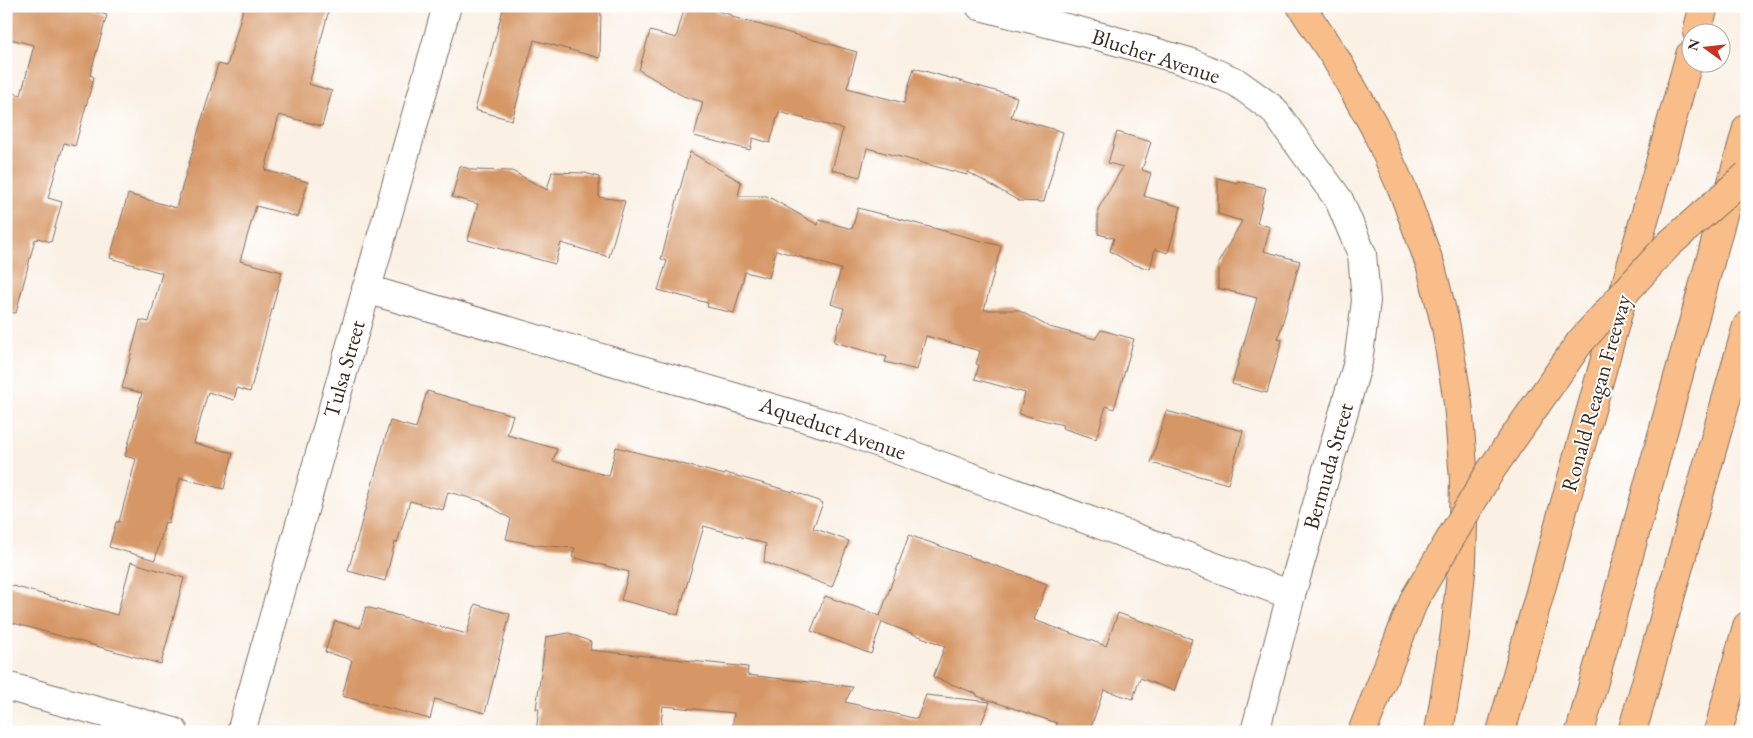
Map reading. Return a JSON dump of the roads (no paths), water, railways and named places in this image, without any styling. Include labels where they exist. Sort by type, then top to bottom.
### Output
[{"type":"highway","points":[[1301,6],[1336,59],[1377,134],[1403,191],[1431,267],[1446,326],[1458,403],[1464,480],[1462,563],[1455,634],[1439,732]]},
{"type":"highway","points":[[1700,22],[1704,6]]},
{"type":"highway","name":"Ronald Reagan Freeway","points":[[1501,732],[1685,72]]},
{"type":"highway","points":[[1580,732],[1747,128]]},
{"type":"highway","points":[[1362,732],[1415,598],[1490,470],[1580,342],[1668,245],[1747,175]]},
{"type":"highway","points":[[1632,732],[1747,326]]},
{"type":"highway","points":[[1718,732],[1747,626]]},
{"type":"street","name":"Tulsa Street","points":[[241,732],[447,6]]},
{"type":"street","name":"Blucher Avenue","points":[[980,6],[1189,62],[1236,82],[1273,109],[1339,200]]},
{"type":"street","name":"Bermuda Street","points":[[1255,732],[1291,594],[1358,362],[1366,301],[1362,254],[1339,200]]},
{"type":"street","name":"Aqueduct Avenue","points":[[366,289],[833,426],[1291,594]]},
{"type":"street","points":[[6,686],[174,732]]}]
